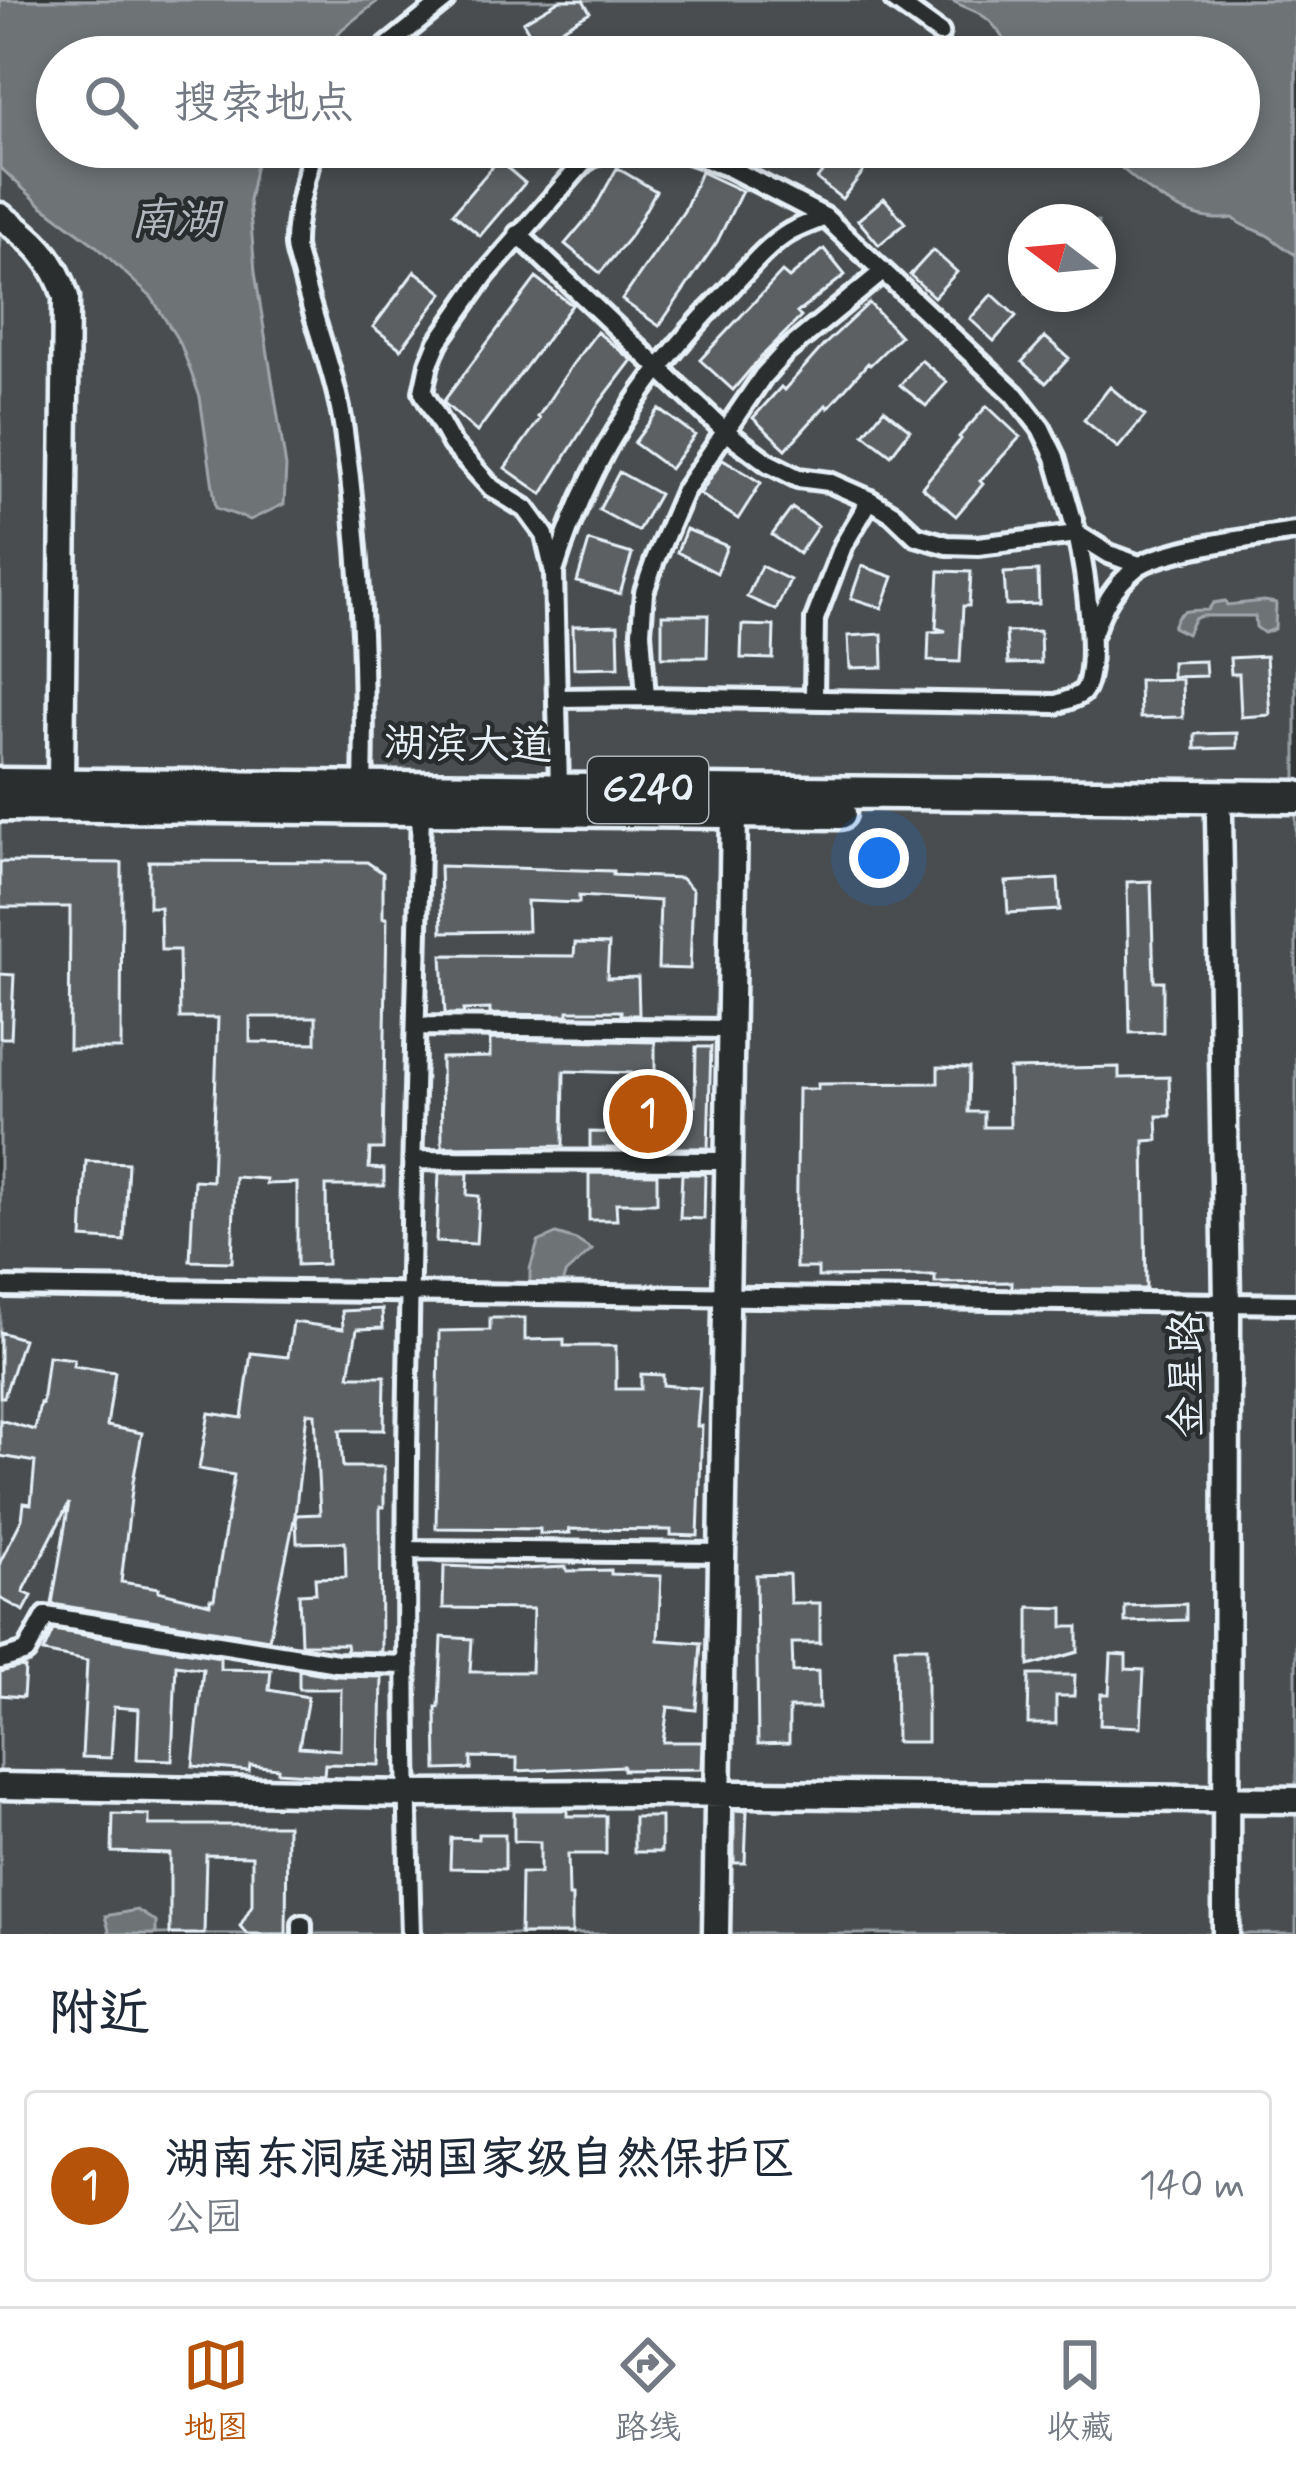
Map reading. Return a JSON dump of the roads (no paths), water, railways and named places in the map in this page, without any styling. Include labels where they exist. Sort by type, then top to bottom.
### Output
[{"type":"highway","name":"湖滨大道","points":[[0,784],[1296,797]]},
{"type":"highway","name":"湖滨大道","points":[[0,805],[1296,818]]},
{"type":"street","points":[[400,36],[445,0]]},
{"type":"street","points":[[894,0],[940,33]]},
{"type":"street","points":[[309,168],[295,245],[340,399],[351,480],[362,615],[363,787]]},
{"type":"street","points":[[559,789],[554,573],[545,535],[526,509],[492,488],[452,444],[423,392],[437,342],[485,274],[579,168]]},
{"type":"street","points":[[557,698],[1056,704],[1081,695],[1089,680],[1086,575],[1055,457],[1041,428],[1015,395],[825,217],[730,168]]},
{"type":"street","points":[[0,215],[44,250],[66,297],[62,784]]},
{"type":"street","points":[[554,573],[568,526],[596,466],[658,367],[786,234],[825,217]]},
{"type":"street","points":[[518,234],[725,431],[768,464],[870,500],[916,536],[946,545],[978,546],[1077,534],[1139,565]]},
{"type":"street","points":[[646,697],[641,632],[644,592],[684,491],[763,376],[880,274]]},
{"type":"street","points":[[814,698],[815,620],[843,546],[870,500]]},
{"type":"street","points":[[1089,643],[1104,602],[1139,565],[1176,553],[1296,531]]},
{"type":"street","points":[[411,1934],[407,1794],[410,1293],[421,809]]},
{"type":"street","points":[[716,1934],[734,812]]},
{"type":"street","name":"金星路","points":[[1219,817],[1227,1304],[1226,1934]]},
{"type":"street","points":[[416,1026],[730,1029]]},
{"type":"street","points":[[414,1160],[728,1161]]},
{"type":"street","points":[[0,1287],[1296,1304]]},
{"type":"street","points":[[408,1550],[722,1552]]},
{"type":"street","points":[[0,1660],[26,1652],[46,1616],[337,1663],[407,1665]]},
{"type":"street","points":[[0,1786],[1296,1801]]},
{"type":"water","name":"南湖","points":[[0,0],[379,0],[336,36],[36,36],[36,168],[255,168],[249,201],[255,272],[286,467],[284,504],[250,520],[216,508],[200,397],[181,345],[152,298],[0,167]]},
{"type":"water","points":[[951,0],[1296,0],[1296,255],[1233,218],[1215,219],[1178,208],[1123,168],[1260,168],[1260,36],[1002,36],[977,12]]},
{"type":"water","points":[[1225,601],[1227,605],[1276,603],[1275,629],[1264,633],[1256,627],[1255,616],[1201,616],[1194,619],[1187,634],[1173,627],[1182,613],[1208,610],[1213,603]]},
{"type":"water","points":[[556,1234],[592,1250],[565,1274],[556,1303],[530,1294],[530,1269],[538,1242]]},
{"type":"water","points":[[137,1910],[156,1922],[156,1934],[110,1934],[105,1916]]},
{"type":"place","name":"湖南东洞庭湖国家级自然保护区","points":[[648,1114]]}]
